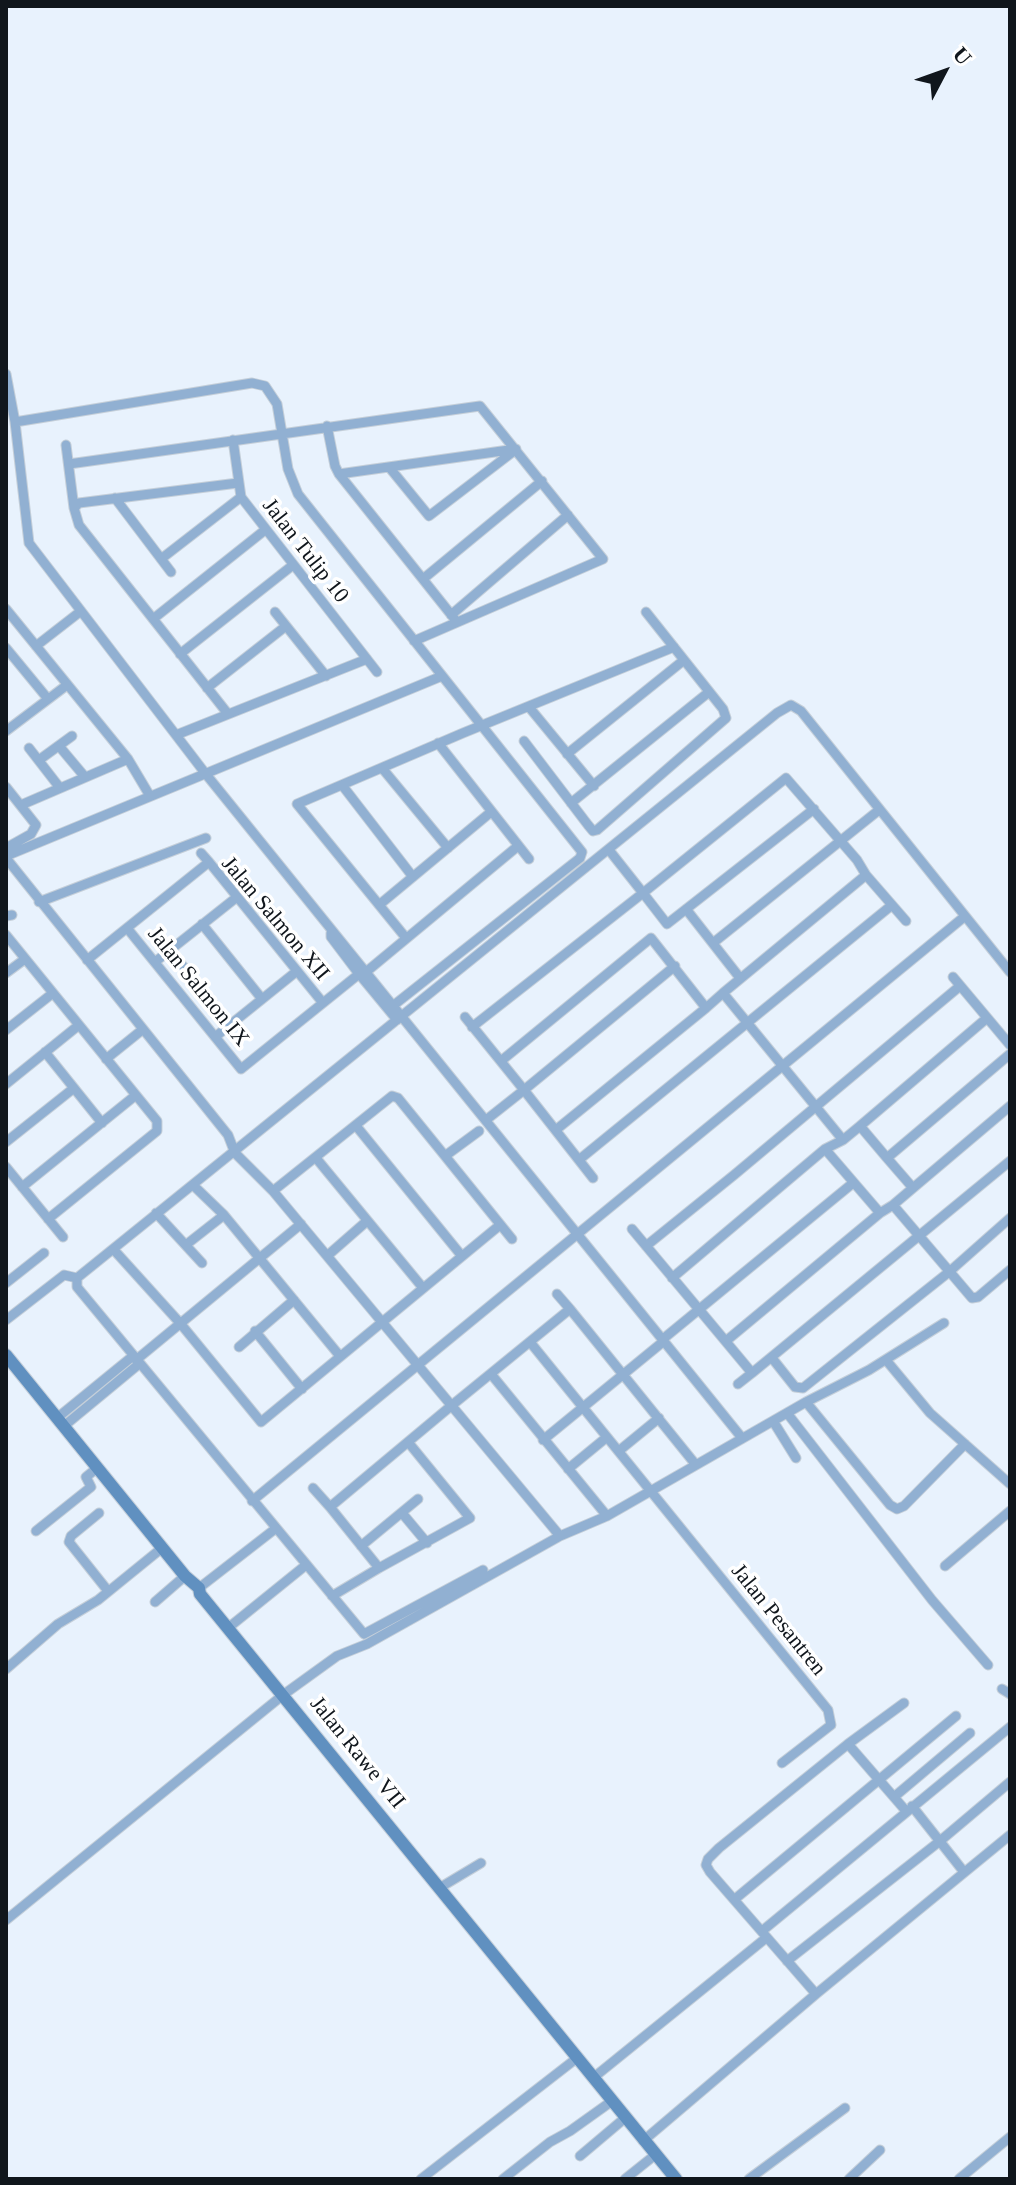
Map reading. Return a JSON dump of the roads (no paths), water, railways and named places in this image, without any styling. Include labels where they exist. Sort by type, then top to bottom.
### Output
[{"type":"main road","name":"Jalan Rawe VII","points":[[6,1355],[185,1576],[199,1588],[200,1594],[676,2179]]},
{"type":"street","points":[[6,374],[15,422],[29,543],[205,773],[334,931],[363,973],[486,1120],[742,1438]]},
{"type":"street","points":[[15,422],[252,383],[265,386],[277,404],[288,469],[298,494],[582,855],[394,1005]]},
{"type":"street","points":[[69,464],[480,406],[603,559],[454,618],[414,641]]},
{"type":"street","points":[[327,426],[339,474],[454,618]]},
{"type":"street","name":"Jalan Tulip 10","points":[[233,440],[241,497],[377,672]]},
{"type":"street","points":[[66,445],[76,521],[228,714]]},
{"type":"street","points":[[339,474],[516,449]]},
{"type":"street","points":[[389,467],[429,516],[516,449]]},
{"type":"street","points":[[423,579],[542,481]]},
{"type":"street","points":[[74,508],[79,503],[238,483]]},
{"type":"street","points":[[161,559],[241,497]]},
{"type":"street","points":[[115,498],[171,572]]},
{"type":"street","points":[[454,618],[568,515]]},
{"type":"street","points":[[153,619],[265,530]]},
{"type":"street","points":[[180,654],[293,565]]},
{"type":"street","points":[[6,609],[128,759],[150,796]]},
{"type":"street","points":[[36,646],[81,611]]},
{"type":"street","points":[[275,612],[326,676]]},
{"type":"street","points":[[524,741],[593,831],[726,718],[723,709],[646,612]]},
{"type":"street","points":[[207,688],[286,626]]},
{"type":"street","points":[[406,938],[297,804],[674,647]]},
{"type":"street","points":[[6,648],[48,699]]},
{"type":"street","points":[[176,735],[367,659]]},
{"type":"street","points":[[567,754],[684,660]]},
{"type":"street","points":[[442,676],[150,796],[7,861],[228,1135],[235,1153],[273,1191],[560,1536]]},
{"type":"street","points":[[6,717],[10,728],[67,685]]},
{"type":"street","points":[[571,803],[709,692]]},
{"type":"street","points":[[77,1278],[791,705],[801,711],[1010,972]]},
{"type":"street","points":[[529,707],[594,786]]},
{"type":"street","points":[[39,760],[72,736]]},
{"type":"street","points":[[438,743],[529,859]]},
{"type":"street","points":[[59,746],[85,777]]},
{"type":"street","points":[[29,748],[60,788]]},
{"type":"street","points":[[21,805],[128,759]]},
{"type":"street","points":[[382,768],[448,848]]},
{"type":"street","points":[[472,1027],[783,779],[788,779],[814,809],[906,921]]},
{"type":"street","points":[[342,785],[413,877]]},
{"type":"street","points":[[6,787],[36,825],[34,831],[6,848]]},
{"type":"street","points":[[501,1061],[667,924],[814,809]]},
{"type":"street","points":[[713,943],[879,810]]},
{"type":"street","points":[[379,905],[491,812]]},
{"type":"street","points":[[39,902],[206,838]]},
{"type":"street","points":[[323,1003],[518,846]]},
{"type":"street","points":[[609,850],[667,924]]},
{"type":"street","points":[[201,853],[209,862]]},
{"type":"street","name":"Jalan Salmon XII","points":[[87,960],[209,862],[323,1003]]},
{"type":"street","points":[[557,1129],[866,875]]},
{"type":"street","points":[[155,962],[237,897]]},
{"type":"street","points":[[580,1159],[892,905]]},
{"type":"street","points":[[686,909],[740,978]]},
{"type":"street","points":[[252,1501],[964,917]]},
{"type":"street","points":[[202,924],[262,999]]},
{"type":"street","name":"Jalan Salmon IX","points":[[127,928],[241,1069],[323,1003]]},
{"type":"street","points":[[6,935],[157,1121],[157,1131],[48,1219]]},
{"type":"street","points":[[651,938],[706,1008]]},
{"type":"street","points":[[170,950],[230,1025]]},
{"type":"street","points":[[6,973],[25,959]]},
{"type":"street","points":[[486,1120],[675,966]]},
{"type":"street","points":[[215,1037],[297,971]]},
{"type":"street","points":[[363,973],[394,1005],[400,1018]]},
{"type":"street","points":[[646,1246],[816,1107],[956,982],[1010,1045]]},
{"type":"street","points":[[6,1030],[53,993]]},
{"type":"street","points":[[723,993],[843,1140]]},
{"type":"street","points":[[465,1017],[593,1178]]},
{"type":"street","points":[[672,1278],[825,1149],[860,1126],[987,1018]]},
{"type":"street","points":[[6,1084],[79,1025]]},
{"type":"street","points":[[106,1059],[142,1030]]},
{"type":"street","points":[[45,1052],[102,1123]]},
{"type":"street","points":[[887,1158],[1010,1054]]},
{"type":"street","points":[[6,1142],[74,1088]]},
{"type":"street","points":[[22,1187],[136,1095]]},
{"type":"street","points":[[273,1191],[357,1127],[389,1097],[395,1096],[512,1239]]},
{"type":"street","points":[[726,1341],[1010,1106]]},
{"type":"street","points":[[860,1126],[913,1188]]},
{"type":"street","points":[[357,1127],[461,1255]]},
{"type":"street","points":[[445,1156],[479,1131]]},
{"type":"street","points":[[825,1149],[880,1213]]},
{"type":"street","points":[[316,1158],[423,1288]]},
{"type":"street","points":[[738,1384],[1010,1161]]},
{"type":"street","points":[[6,1167],[63,1237]]},
{"type":"street","points":[[543,1440],[853,1183]]},
{"type":"street","points":[[194,1186],[224,1215],[339,1355]]},
{"type":"street","points":[[893,1205],[970,1296],[975,1298],[1010,1270]]},
{"type":"street","points":[[156,1213],[202,1263]]},
{"type":"street","points":[[187,1244],[224,1215]]},
{"type":"street","points":[[772,1358],[795,1387],[801,1389],[949,1272],[1010,1218]]},
{"type":"street","points":[[327,1256],[367,1221]]},
{"type":"street","points":[[61,1422],[301,1224]]},
{"type":"street","points":[[114,1250],[180,1323],[261,1422],[500,1225]]},
{"type":"street","points":[[632,1229],[752,1373]]},
{"type":"street","points":[[6,1283],[44,1253]]},
{"type":"street","points":[[6,1320],[64,1275],[77,1278]]},
{"type":"street","points":[[77,1278],[77,1287],[365,1635],[483,1570]]},
{"type":"street","points":[[557,1294],[696,1465]]},
{"type":"street","points":[[239,1347],[294,1300]]},
{"type":"street","points":[[330,1507],[570,1309]]},
{"type":"street","points":[[6,1920],[283,1695],[337,1656],[367,1644],[560,1536],[607,1516],[886,1360],[944,1323]]},
{"type":"street","points":[[255,1331],[302,1389]]},
{"type":"street","points":[[530,1342],[651,1491]]},
{"type":"street","points":[[886,1360],[924,1407],[1010,1484]]},
{"type":"street","points":[[491,1374],[607,1516]]},
{"type":"street","points":[[806,1402],[890,1505],[897,1509],[904,1506],[965,1444]]},
{"type":"street","points":[[787,1413],[922,1588],[988,1665]]},
{"type":"street","points":[[620,1450],[659,1418]]},
{"type":"street","points":[[773,1421],[796,1458]]},
{"type":"street","points":[[568,1469],[607,1437]]},
{"type":"street","points":[[332,1596],[470,1518],[408,1442]]},
{"type":"street","points":[[36,1531],[91,1487],[86,1477],[97,1468]]},
{"type":"street","points":[[313,1488],[379,1568]]},
{"type":"street","name":"Jalan Pesantren","points":[[651,1491],[828,1710],[831,1725],[782,1763]]},
{"type":"street","points":[[361,1546],[418,1499]]},
{"type":"street","points":[[945,1566],[1010,1511]]},
{"type":"street","points":[[99,1513],[71,1536],[69,1542],[108,1591]]},
{"type":"street","points":[[402,1513],[427,1543]]},
{"type":"street","points":[[199,1588],[275,1529]]},
{"type":"street","points":[[6,1669],[58,1624],[108,1591],[162,1548]]},
{"type":"street","points":[[228,1628],[306,1565]]},
{"type":"street","points":[[155,1602],[185,1576]]},
{"type":"street","points":[[816,1994],[706,1865],[708,1859],[848,1744],[904,1703]]},
{"type":"street","points":[[735,1899],[956,1716]]},
{"type":"street","points":[[593,2078],[909,1808],[1010,1727]]},
{"type":"street","points":[[894,1797],[970,1733]]},
{"type":"street","points":[[848,1744],[894,1797],[909,1808],[940,1841],[964,1872]]},
{"type":"street","points":[[787,1961],[1010,1782]]},
{"type":"street","points":[[643,2141],[1010,1835]]},
{"type":"street","points":[[441,1887],[481,1863]]},
{"type":"street","points":[[421,2179],[577,2058]]},
{"type":"street","points":[[503,2179],[612,2101]]},
{"type":"street","points":[[749,2179],[845,2108]]},
{"type":"street","points":[[580,2156],[625,2118]]},
{"type":"street","points":[[959,2179],[1010,2137]]},
{"type":"street","points":[[849,2179],[880,2150]]},
{"type":"street","points":[[625,2179],[655,2155]]}]
